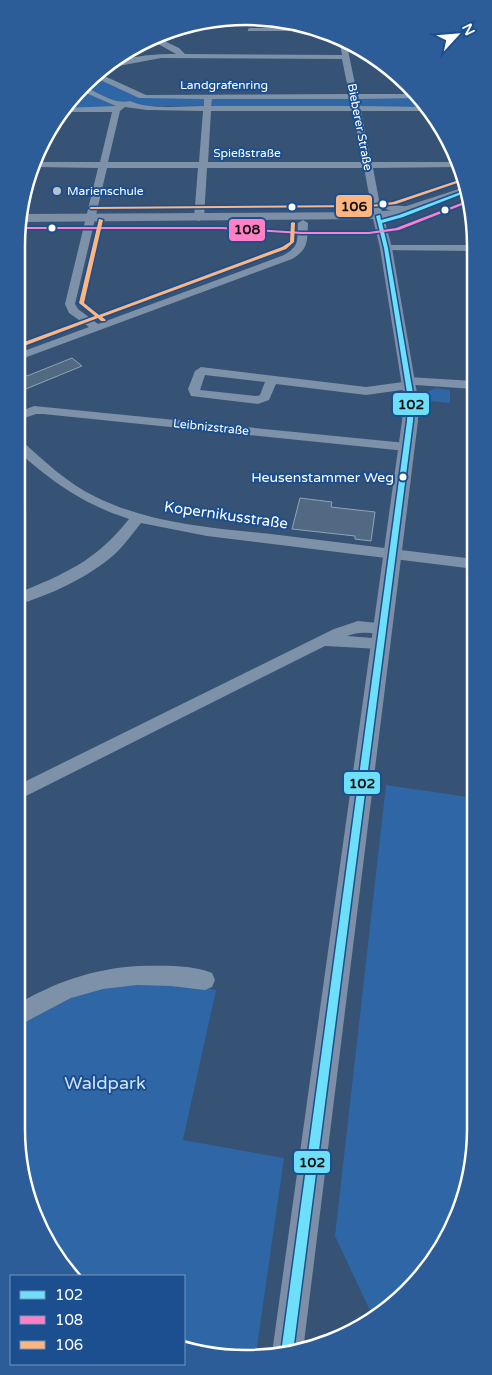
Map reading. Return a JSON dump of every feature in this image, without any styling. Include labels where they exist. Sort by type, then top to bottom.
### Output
[{"type":"main road","points":[[27,218],[378,219],[460,192]]},
{"type":"main road","points":[[222,218],[303,223],[378,219],[401,216],[460,192]]},
{"type":"main road","name":"Bieberer Straße","points":[[288,1346],[411,410],[409,383],[386,248],[378,219]]},
{"type":"street","points":[[263,25],[263,30]]},
{"type":"street","points":[[250,38],[250,26],[263,30],[292,30]]},
{"type":"street","points":[[160,42],[183,56]]},
{"type":"street","points":[[251,47],[251,56]]},
{"type":"street","name":"Bieberer Straße","points":[[343,48],[378,219]]},
{"type":"street","points":[[121,64],[146,58],[183,56],[345,56]]},
{"type":"street","name":"Landgrafenring","points":[[102,78],[143,96],[408,96]]},
{"type":"street","name":"Landgrafenring","points":[[88,92],[120,107],[419,109]]},
{"type":"street","points":[[72,109],[120,107],[143,96]]},
{"type":"street","points":[[199,218],[209,96]]},
{"type":"street","points":[[97,328],[73,311],[70,304],[120,107]]},
{"type":"street","name":"Spießstraße","points":[[41,165],[451,165]]},
{"type":"street","points":[[375,202],[391,208],[408,209]]},
{"type":"street","points":[[25,355],[291,255],[303,243],[303,223]]},
{"type":"street","points":[[386,248],[467,248]]},
{"type":"street","points":[[272,379],[265,397],[258,400],[204,395],[195,393],[194,389],[201,371],[272,379],[366,391],[409,383],[467,385]]},
{"type":"street","name":"Leibnizstraße","points":[[25,414],[34,410],[42,410],[406,447]]},
{"type":"street","name":"Kopernikusstraße","points":[[25,451],[59,480],[78,493],[106,507],[138,517],[198,531],[467,563]]},
{"type":"street","points":[[25,457],[29,455]]},
{"type":"street","points":[[25,596],[76,573],[97,560],[117,543],[138,517]]},
{"type":"street","points":[[25,790],[324,642],[381,635]]},
{"type":"street","points":[[25,1011],[70,988],[100,980],[149,975],[205,980]]},
{"type":"green space","points":[[102,78],[145,98],[409,97],[418,108],[143,106],[115,102],[90,90]]},
{"type":"green space","points":[[87,93],[116,106],[113,108],[73,109]]},
{"type":"green space","points":[[436,388],[450,390],[450,403],[428,401],[427,392]]},
{"type":"green space","points":[[386,785],[467,797],[467,1143],[463,1172],[455,1200],[444,1227],[421,1264],[392,1295],[371,1312],[335,1236]]},
{"type":"green space","name":"Waldpark","points":[[168,982],[216,990],[183,1140],[284,1158],[257,1350],[232,1350],[203,1346],[185,1341],[185,1275],[80,1275],[62,1252],[42,1214],[29,1172],[25,1143],[25,1022],[77,995],[111,985]]},
{"type":"building","points":[[72,358],[82,366],[25,389],[25,374],[27,376]]},
{"type":"building","points":[[300,498],[332,502],[331,507],[375,512],[371,541],[355,539],[355,536],[292,529]]},
{"type":"transit line","name":"106","points":[[91,208],[371,206],[394,203],[457,182]]},
{"type":"transit line","name":"102","points":[[379,222],[401,216],[460,193]]},
{"type":"transit line","name":"108","points":[[26,228],[222,228],[302,233],[369,233],[397,229],[463,203]]},
{"type":"transit line","name":"102","points":[[288,1346],[410,421],[411,399],[386,248],[378,216]]},
{"type":"transit line","name":"106","points":[[101,220],[81,303],[103,320]]},
{"type":"transit line","name":"106","points":[[25,344],[284,248],[292,242],[293,223]]},
{"type":"place","name":"Marienschule","points":[[57,191]]},
{"type":"place","name":"Heusenstammer Weg","points":[[403,477]]}]
